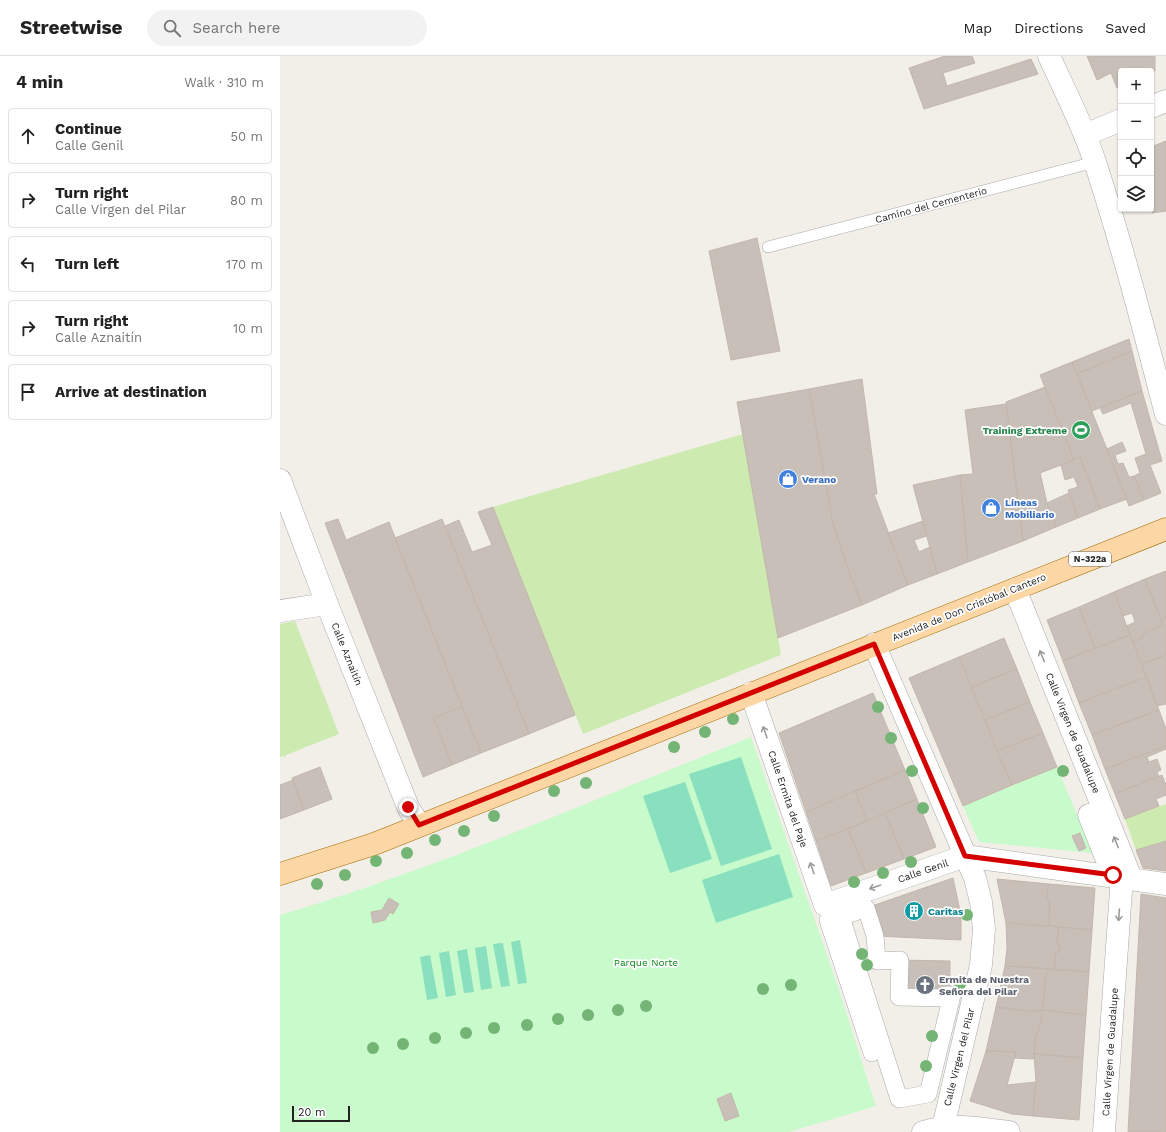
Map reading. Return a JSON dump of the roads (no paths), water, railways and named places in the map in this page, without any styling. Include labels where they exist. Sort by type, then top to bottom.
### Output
[{"type":"main road","name":"Avenida de Don Cristóbal Cantero","points":[[280,874],[374,844],[1166,529]]},
{"type":"street","points":[[1049,56],[1095,162],[1126,266],[1166,414]]},
{"type":"street","points":[[1154,106],[1166,101]]},
{"type":"street","points":[[1085,136],[1118,121]]},
{"type":"street","name":"Calle Aznaitín","points":[[280,480],[327,604],[405,800],[419,825]]},
{"type":"street","name":"Calle Virgen de Guadalupe","points":[[1008,592],[1122,876],[1104,1132]]},
{"type":"street","points":[[280,611],[327,604]]},
{"type":"street","name":"Calle Virgen del Pilar","points":[[874,644],[975,878],[981,902],[984,929],[981,965],[936,1130]]},
{"type":"street","name":"Calle Ermita del Paje","points":[[751,693],[826,913],[888,1102]]},
{"type":"street","name":"Calle Genil","points":[[826,913],[965,856],[1122,876],[1166,884]]},
{"type":"street","points":[[866,908],[875,936],[877,961],[900,960],[899,997],[946,998],[946,995],[952,995],[928,1094],[899,1099],[840,917],[866,908]]},
{"type":"street","points":[[936,1130],[962,1126],[1009,1132]]},
{"type":"lane","name":"Camino del Cementerio","points":[[768,248],[1095,162]]},
{"type":"place","name":"Training Extreme","points":[[1081,430]]},
{"type":"place","name":"Verano","points":[[788,479]]},
{"type":"place","name":"Líneas Mobiliario","points":[[991,508]]},
{"type":"place","name":"Caritas","points":[[914,911]]},
{"type":"place","name":"Ermita de Nuestra Señora del Pilar","points":[[925,985]]},
{"type":"park label","name":"Parque Norte","points":[[646,962]]}]
